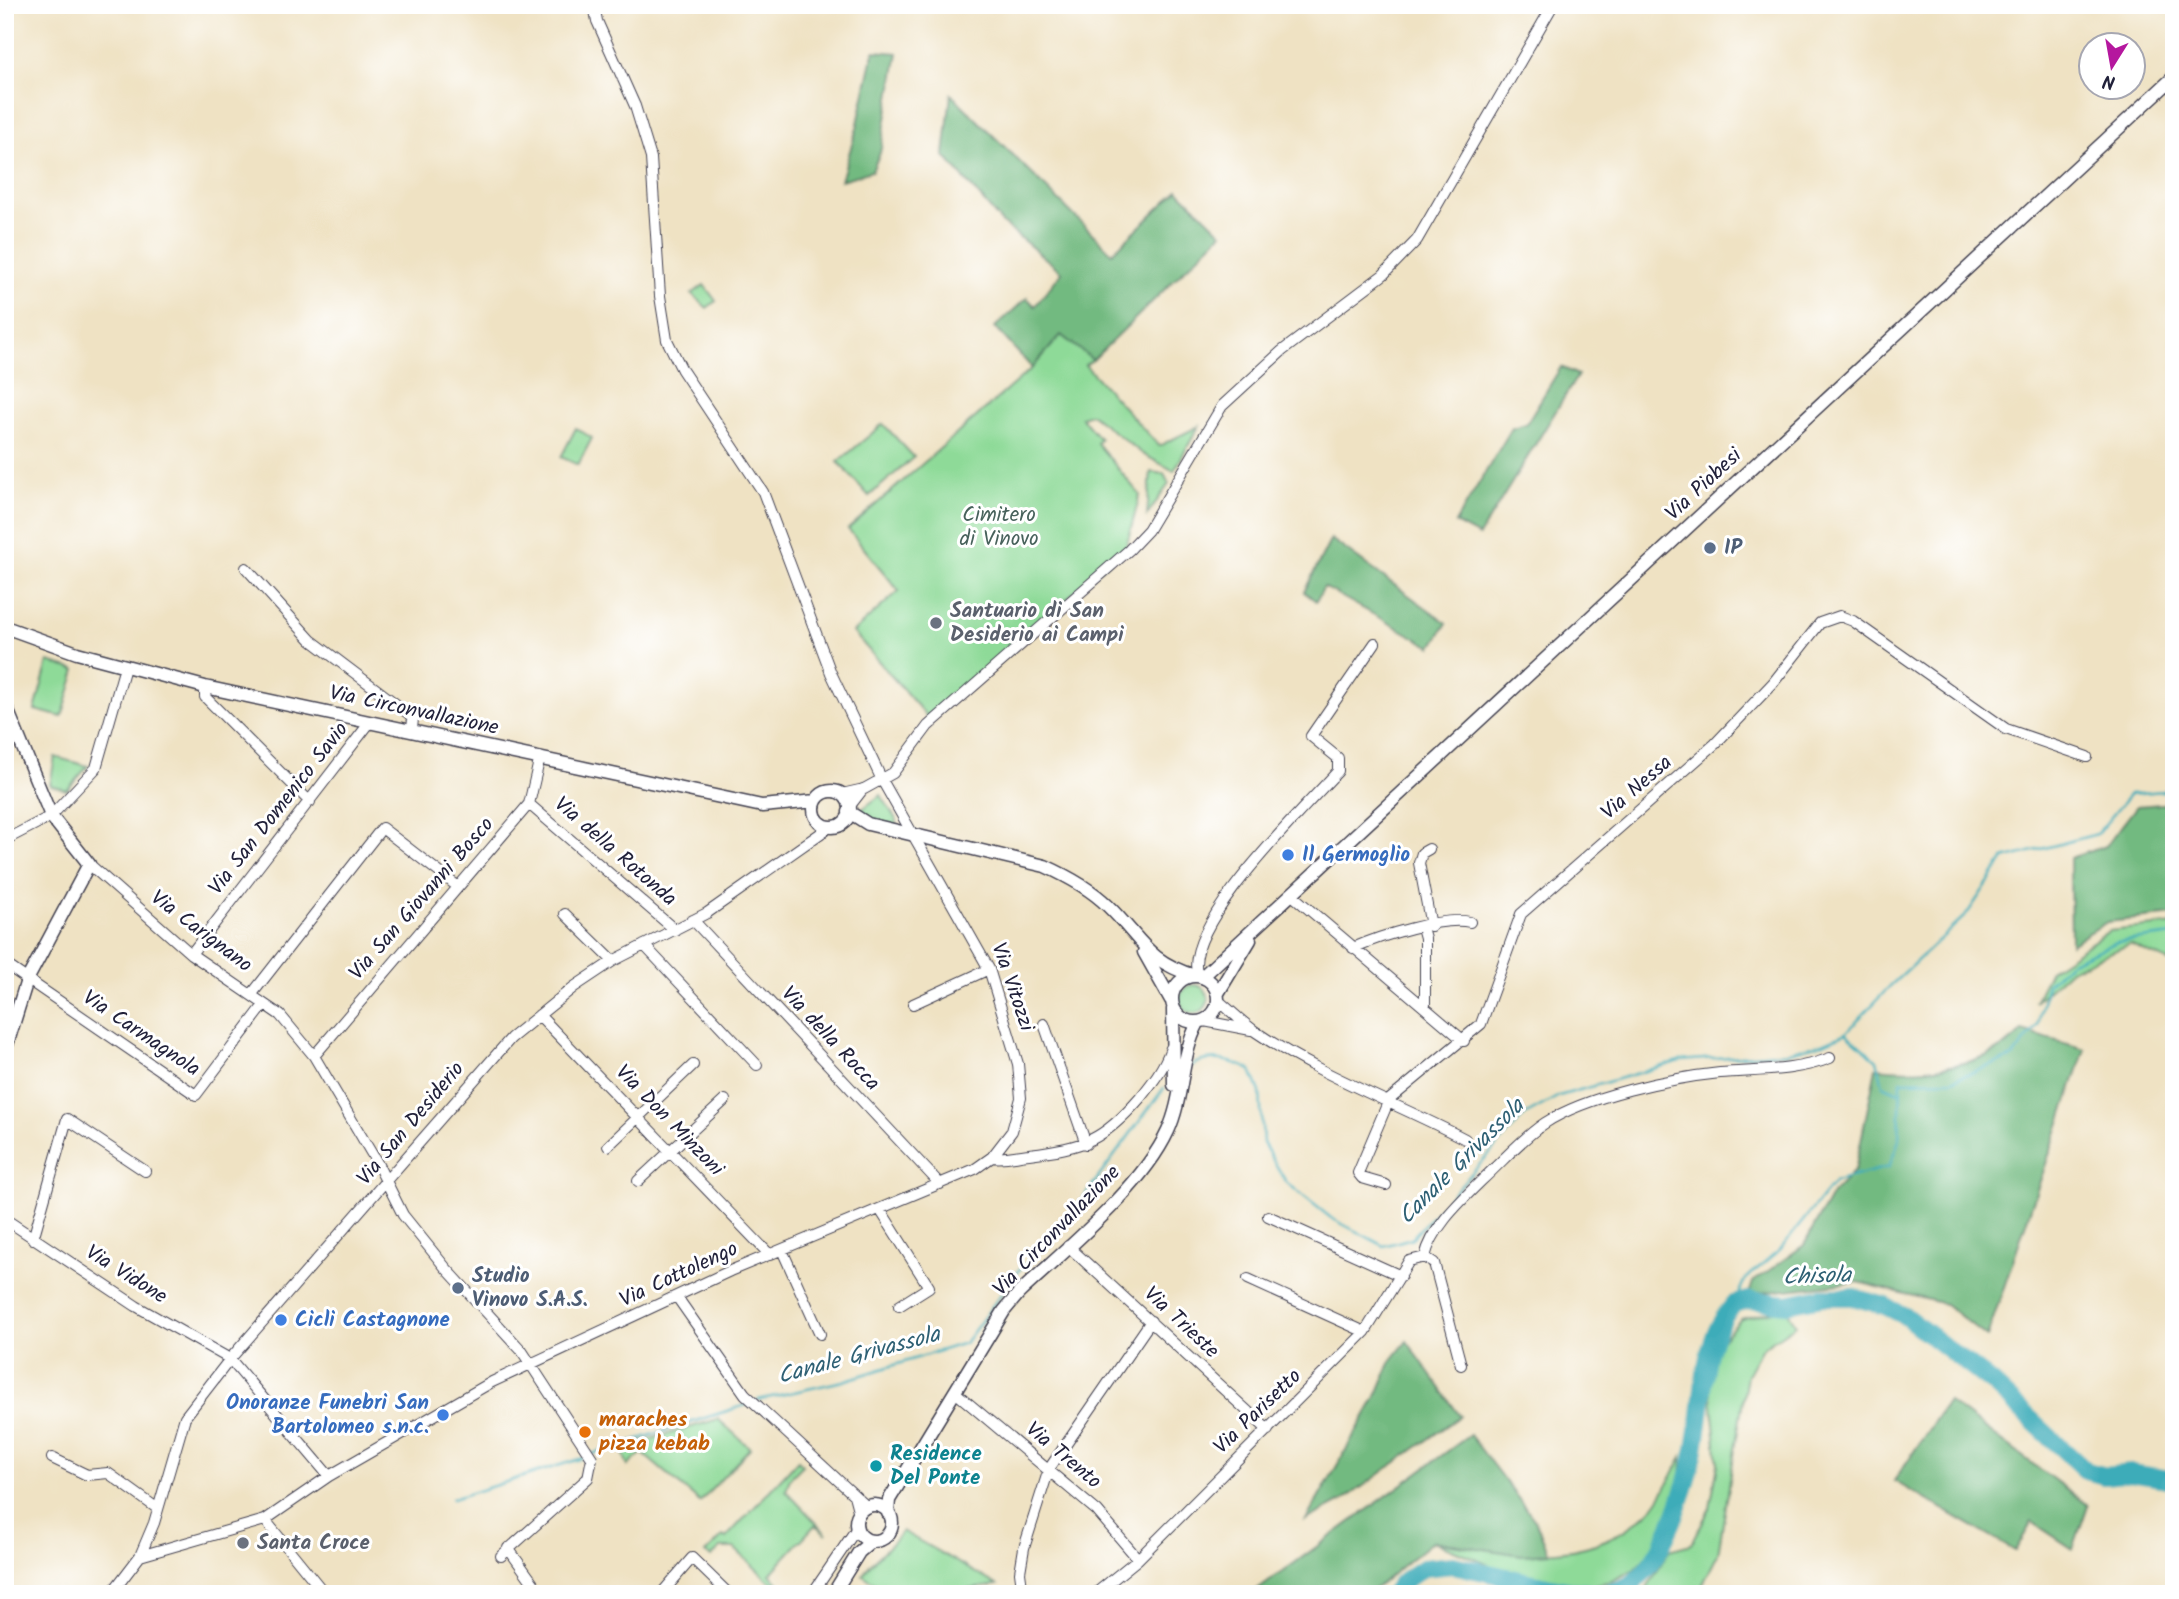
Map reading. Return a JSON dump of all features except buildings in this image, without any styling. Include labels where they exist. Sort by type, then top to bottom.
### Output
[{"type":"street","name":"Via Vitozzi","points":[[594,5],[597,21],[635,106],[651,158],[660,296],[667,340],[682,370],[763,492],[831,673],[883,780],[989,969],[1021,1081],[1021,1098],[1012,1131],[992,1157]]},
{"type":"street","points":[[864,789],[848,813],[824,829],[815,806],[827,792],[842,794],[864,789],[893,773],[928,726],[1148,530],[1222,406],[1282,351],[1383,275],[1417,240],[1553,5]]},
{"type":"street","name":"Via Piobesi","points":[[1198,976],[1262,923],[2174,77]]},
{"type":"street","points":[[246,568],[311,640],[409,714],[413,719],[412,729]]},
{"type":"street","name":"Via Nessa","points":[[1389,1100],[1403,1086],[1464,1041],[1481,1024],[1521,915],[1715,744],[1773,683],[1820,623],[1830,617],[1840,616],[1853,621],[2006,729],[2087,757]]},
{"type":"street","name":"Via Circonvallazione","points":[[7,627],[125,667],[205,687],[412,729],[762,806],[815,806]]},
{"type":"street","points":[[1198,976],[1193,964],[1206,926],[1240,881],[1338,771],[1338,758],[1311,736],[1375,643]]},
{"type":"street","points":[[5,840],[51,816],[96,768],[125,667]]},
{"type":"street","points":[[205,687],[205,697],[310,802]]},
{"type":"street","name":"Via Carignano","points":[[5,704],[51,816],[89,864],[191,954],[280,1015],[314,1056],[403,1214],[436,1257],[486,1308],[531,1364],[591,1456],[588,1478],[504,1552],[541,1594]]},
{"type":"street","name":"Via San Domenico Savio","points":[[191,954],[371,721]]},
{"type":"street","name":"Via San Giovanni Bosco","points":[[314,1056],[529,804],[540,757]]},
{"type":"street","points":[[842,794],[848,813],[867,824],[1045,866],[1089,890],[1163,964],[1198,976],[1214,986],[1218,997],[1255,1031],[1319,1070],[1389,1100],[1465,1139]]},
{"type":"street","name":"Via della Rotonda","points":[[529,804],[675,930]]},
{"type":"street","points":[[252,994],[382,828],[457,886]]},
{"type":"street","name":"Via San Desiderio","points":[[140,1556],[159,1509],[185,1417],[230,1359],[387,1183],[503,1046],[539,1015],[613,961],[693,920],[824,829]]},
{"type":"street","points":[[1425,1004],[1426,926],[1419,863],[1422,853],[1429,849]]},
{"type":"street","points":[[5,1051],[27,980],[89,864]]},
{"type":"street","points":[[1292,895],[1353,948],[1425,1004],[1464,1041]]},
{"type":"street","points":[[565,914],[613,961]]},
{"type":"street","name":"Via della Rocca","points":[[693,920],[940,1184]]},
{"type":"street","points":[[1353,948],[1426,926],[1460,920],[1471,922]]},
{"type":"street","name":"Via Piobesi","points":[[1218,997],[1228,971],[1262,923]]},
{"type":"street","points":[[1137,939],[1172,1005],[1183,1020],[1255,1031]]},
{"type":"street","points":[[644,946],[757,1065]]},
{"type":"street","name":"Via Carmagnola","points":[[5,964],[196,1095],[264,1005]]},
{"type":"street","points":[[914,1004],[989,969]]},
{"type":"street","points":[[1172,1005],[1181,981],[1198,976]]},
{"type":"street","points":[[1201,1022],[1214,1013],[1218,997]]},
{"type":"street","name":"Via Circonvallazione","points":[[1167,1133],[1176,1035],[1172,1005]]},
{"type":"street","name":"Via Don Minzoni","points":[[539,1015],[770,1255]]},
{"type":"street","name":"Via Circonvallazione","points":[[863,1535],[887,1535],[891,1524],[877,1508],[955,1392],[1004,1311],[1146,1167],[1167,1133],[1176,1110],[1185,1051],[1201,1022]]},
{"type":"street","points":[[1044,1024],[1086,1144]]},
{"type":"street","name":"Via Cottolengo","points":[[140,1556],[265,1520],[328,1476],[492,1382],[770,1255],[881,1211],[975,1169],[992,1157],[1010,1158],[1086,1144],[1118,1123],[1157,1078],[1176,1035]]},
{"type":"street","points":[[1461,1365],[1430,1260],[1439,1228],[1463,1200],[1530,1134],[1567,1110],[1668,1082],[1709,1074],[1813,1065],[1830,1058]]},
{"type":"street","points":[[608,1146],[693,1065]]},
{"type":"street","points":[[638,1181],[725,1100]]},
{"type":"street","points":[[1386,1185],[1362,1178],[1358,1173],[1389,1100]]},
{"type":"street","points":[[33,1239],[67,1119],[145,1171]]},
{"type":"street","points":[[881,1211],[929,1287],[899,1306]]},
{"type":"street","points":[[1268,1216],[1401,1276]]},
{"type":"street","name":"Via Vidone","points":[[5,1219],[136,1306],[230,1359]]},
{"type":"street","name":"Via Trieste","points":[[1068,1247],[1268,1430]]},
{"type":"street","points":[[782,1250],[820,1334]]},
{"type":"street","name":"Via Parisetto","points":[[1095,1594],[1138,1559],[1365,1332],[1409,1261],[1430,1260]]},
{"type":"street","points":[[1248,1279],[1365,1332]]},
{"type":"street","points":[[677,1297],[753,1402],[828,1472],[848,1486],[854,1495],[877,1508],[863,1535],[812,1594]]},
{"type":"street","points":[[1023,1594],[1020,1572],[1024,1548],[1049,1469],[1151,1321]]},
{"type":"street","points":[[230,1359],[328,1476]]},
{"type":"street","name":"Via Trento","points":[[955,1392],[1097,1511],[1138,1559]]},
{"type":"street","points":[[51,1458],[87,1475],[108,1473],[159,1509]]},
{"type":"street","points":[[265,1520],[321,1592]]},
{"type":"street","points":[[833,1594],[859,1552],[863,1535]]},
{"type":"street","points":[[111,1594],[140,1556]]},
{"type":"street","points":[[661,1594],[692,1558],[729,1594]]},
{"type":"green space","points":[[874,51],[898,53],[880,153],[872,171],[841,180],[857,128]]},
{"type":"green space","points":[[951,94],[1112,253],[1178,190],[1222,233],[1093,360],[1061,335],[1032,368],[995,327],[1027,298],[1035,306],[1062,272],[1002,223],[944,155]]},
{"type":"green space","points":[[704,285],[716,301],[707,308],[692,294]]},
{"type":"green space","name":"Cimitero di Vinovo","points":[[1061,335],[1093,360],[1085,365],[1159,446],[1199,426],[1174,471],[1144,455],[1091,414],[1081,417],[1100,439],[1097,443],[1140,495],[1126,547],[929,719],[853,632],[899,591],[848,529],[1032,368]]},
{"type":"green space","points":[[1561,367],[1578,375],[1479,536],[1455,523],[1512,428],[1526,424]]},
{"type":"green space","points":[[883,424],[914,457],[869,496],[838,462]]},
{"type":"green space","points":[[576,428],[592,438],[578,465],[561,457]]},
{"type":"green space","points":[[1151,472],[1164,474],[1169,484],[1147,515]]},
{"type":"green space","points":[[1331,539],[1447,623],[1432,647],[1324,587],[1316,601],[1304,592]]},
{"type":"green space","points":[[48,662],[76,670],[62,717],[35,710]]},
{"type":"green space","points":[[55,757],[88,766],[67,790],[50,785]]},
{"type":"green space","points":[[881,795],[897,821],[896,827],[854,815]]},
{"type":"green space","points":[[2174,803],[2174,915],[2107,922],[2071,944],[2070,858],[2106,846],[2137,806]]},
{"type":"green space","points":[[2174,924],[2174,964],[2130,944],[2070,970],[2035,1002],[2050,970],[2109,931]]},
{"type":"green space","points":[[1194,985],[1204,989],[1208,999],[1204,1009],[1194,1013],[1184,1009],[1180,999],[1184,989]]},
{"type":"green space","points":[[2022,1031],[2085,1049],[1987,1337],[1945,1304],[1858,1282],[1749,1294],[1753,1282],[1804,1245],[1832,1194],[1855,1170],[1876,1068],[1913,1070],[1974,1060],[1992,1053]]},
{"type":"green space","points":[[1786,1308],[1796,1325],[1762,1348],[1747,1375],[1718,1554],[1698,1594],[1644,1594],[1669,1550],[1691,1544],[1710,1508],[1718,1464],[1710,1386],[1717,1345],[1741,1319]]},
{"type":"green space","points":[[1407,1341],[1460,1416],[1344,1500],[1306,1520],[1375,1399],[1391,1361]]},
{"type":"green space","points":[[1948,1401],[2088,1505],[2073,1549],[2032,1522],[2015,1551],[1894,1481]]},
{"type":"green space","points":[[718,1419],[750,1448],[700,1502],[642,1453],[628,1466],[621,1448]]},
{"type":"green space","points":[[1470,1435],[1536,1522],[1549,1553],[1522,1555],[1433,1541],[1368,1594],[1252,1594]]},
{"type":"green space","points":[[1682,1457],[1681,1489],[1655,1547],[1635,1569],[1612,1581],[1584,1587],[1562,1587],[1543,1578],[1515,1576],[1433,1541],[1491,1550],[1548,1553],[1603,1541],[1628,1528],[1652,1508]]},
{"type":"green space","points":[[798,1460],[803,1465],[790,1478],[786,1491],[827,1534],[815,1525],[770,1574],[785,1591],[783,1594],[734,1548],[721,1548],[711,1557],[706,1553],[723,1536],[726,1538]]},
{"type":"green space","points":[[902,1531],[997,1585],[939,1594],[890,1594],[863,1575]]},
{"type":"waterway","name":"Canale Grivassola","points":[[1191,1066],[1206,1060],[1221,1060],[1251,1070],[1260,1092],[1263,1143],[1286,1182],[1331,1218],[1384,1246],[1412,1238],[1525,1115],[1559,1096],[1680,1061],[1789,1052],[1823,1043],[1846,1033],[1890,986],[1967,914],[2004,859],[2097,834],[2130,794],[2174,790]]},
{"type":"waterway","points":[[1734,1304],[1745,1279],[1779,1251],[1835,1181],[1889,1167],[1899,1140],[1901,1081],[1952,1080],[2013,1057],[2038,1025],[2047,984],[2069,963],[2117,942],[2174,935]]},
{"type":"waterway","points":[[1846,1033],[1877,1060],[1883,1085],[1899,1092]]},
{"type":"waterway","name":"Canale Grivassola","points":[[758,1400],[843,1381],[965,1343],[1019,1270],[1054,1238],[1164,1088]]},
{"type":"waterway","name":"Chisola","points":[[1605,1594],[1635,1581],[1658,1552],[1668,1532],[1691,1468],[1710,1348],[1734,1304],[1749,1300],[1787,1304],[1822,1297],[1853,1297],[1885,1306],[1905,1316],[1992,1383],[2086,1471],[2105,1476],[2131,1473],[2174,1480]]},
{"type":"waterway","name":"Canale Grivassola","points":[[592,1454],[752,1403]]},
{"type":"waterway","name":"Canale Grivassola","points":[[452,1499],[586,1457]]},
{"type":"waterway","name":"Chisola","points":[[1393,1594],[1401,1583],[1423,1568],[1453,1565],[1564,1590],[1600,1594]]},
{"type":"place","name":"IP","points":[[1710,548]]},
{"type":"place","name":"Santuario di San Desiderio ai Campi","points":[[936,623]]},
{"type":"place","name":"Il Germoglio","points":[[1288,855]]},
{"type":"place","name":"Studio Vinovo S.A.S.","points":[[458,1288]]},
{"type":"place","name":"Cicli Castagnone","points":[[281,1320]]},
{"type":"place","name":"Onoranze Funebri San Bartolomeo s.n.c.","points":[[443,1415]]},
{"type":"place","name":"maraches pizza kebab","points":[[585,1432]]},
{"type":"place","name":"Residence Del Ponte","points":[[876,1466]]},
{"type":"place","name":"Santa Croce","points":[[243,1543]]}]
